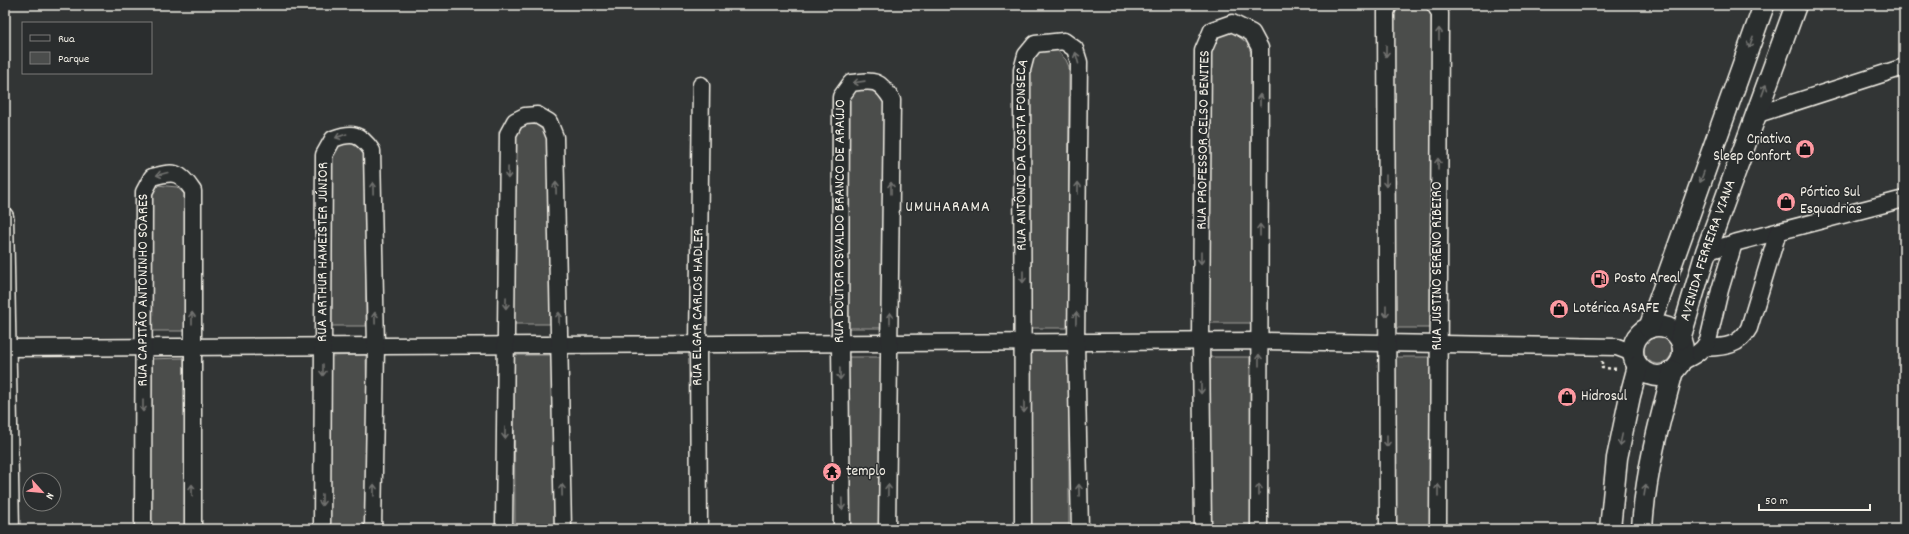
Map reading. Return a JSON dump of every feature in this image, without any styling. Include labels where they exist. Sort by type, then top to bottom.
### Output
[{"type":"main road","name":"AVENIDA FERREIRA VIANA","points":[[1610,529],[1617,458],[1630,396],[1635,347],[1764,5]]},
{"type":"main road","name":"AVENIDA FERREIRA VIANA","points":[[1680,339],[1704,259],[1796,5]]},
{"type":"main road","points":[[1642,529],[1643,505],[1648,472],[1677,366],[1683,350],[1680,339],[1670,329],[1656,326],[1635,347],[1650,375],[1658,376],[1677,366]]},
{"type":"street","points":[[1388,529],[1386,342],[1386,12],[1389,5]]},
{"type":"street","name":"RUA JUSTINO SERENO RIBEIRO","points":[[1435,5],[1440,13],[1437,346],[1438,529]]},
{"type":"street","name":"RUA PROFESSOR CELSO BENITES","points":[[1203,529],[1201,342],[1203,51],[1212,30],[1232,23],[1252,33],[1260,48],[1259,529]]},
{"type":"street","name":"RUA ANTÔNIO DA COSTA FONSECA","points":[[1024,529],[1022,70],[1026,55],[1035,44],[1064,41],[1075,49],[1079,62],[1076,343],[1080,529]]},
{"type":"street","points":[[1755,115],[1904,67]]},
{"type":"street","name":"RUA DOUTOR OSVALDO BRANCO DE ARAÚJO","points":[[842,529],[840,344],[841,97],[851,83],[872,80],[885,88],[892,100],[887,529]]},
{"type":"street","name":"RUA ELGAR CARLOS HADLER","points":[[699,529],[698,344],[701,85]]},
{"type":"street","points":[[504,529],[508,134],[515,121],[525,116],[538,115],[549,122],[556,137],[563,529]]},
{"type":"street","name":"RUA ARTHUR HAMEISTER JÚNIOR","points":[[322,529],[324,155],[333,139],[348,134],[365,140],[372,151],[376,346],[373,529]]},
{"type":"street","name":"RUA CAPITÃO ANTONINHO SOARES","points":[[143,529],[144,192],[152,177],[170,172],[184,177],[192,191],[192,529]]},
{"type":"street","points":[[1720,290],[1704,259],[1734,243],[1904,199]]},
{"type":"street","points":[[5,216],[11,529]]},
{"type":"street","points":[[1704,348],[1733,345],[1745,335],[1749,328],[1778,232]]},
{"type":"street","points":[[1677,366],[1704,348],[1709,337],[1720,290],[1734,243]]},
{"type":"street","points":[[7,348],[1260,341],[1386,342],[1437,346],[1635,347]]},
{"type":"path","points":[[1602,368],[1619,368],[1618,374]]},
{"type":"green space","points":[[1396,5],[1426,5],[1431,16],[1434,328],[1394,328],[1391,14]]},
{"type":"green space","points":[[1233,32],[1248,44],[1251,53],[1251,323],[1209,323],[1209,52],[1217,34]]},
{"type":"green space","points":[[1055,48],[1066,60],[1069,67],[1068,328],[1027,328],[1028,70],[1032,59],[1037,53]]},
{"type":"green space","points":[[870,86],[882,92],[886,106],[886,328],[847,328],[848,99],[856,87]]},
{"type":"green space","points":[[534,123],[544,131],[549,142],[550,324],[512,324],[512,138],[521,124]]},
{"type":"green space","points":[[348,141],[360,147],[366,154],[366,326],[330,326],[329,158],[336,144]]},
{"type":"green space","points":[[157,185],[177,187],[186,196],[186,331],[150,331],[150,194]]},
{"type":"green space","points":[[1658,336],[1668,340],[1672,350],[1668,360],[1658,364],[1648,360],[1644,350],[1648,340]]},
{"type":"green space","points":[[1069,349],[1069,529],[1027,529],[1026,350]]},
{"type":"green space","points":[[366,355],[369,529],[330,529],[327,356]]},
{"type":"green space","points":[[514,355],[553,355],[554,529],[515,529]]},
{"type":"green space","points":[[845,357],[881,357],[882,529],[846,529]]},
{"type":"green space","points":[[1210,357],[1250,357],[1251,529],[1211,529]]},
{"type":"green space","points":[[1394,357],[1432,357],[1432,529],[1394,529]]},
{"type":"green space","points":[[184,358],[186,529],[147,529],[147,359]]},
{"type":"place","name":"Criativa Sleep Confort","points":[[1805,149]]},
{"type":"place","name":"Pórtico Sul Esquadrias","points":[[1786,202]]},
{"type":"place","name":"Posto Areal","points":[[1600,279]]},
{"type":"place","name":"Lotérica ASAFE","points":[[1559,309]]},
{"type":"place","name":"Hidrosul","points":[[1567,397]]},
{"type":"place","name":"templo","points":[[832,472]]},
{"type":"district","name":"UMUHARAMA","points":[[948,207]]}]
